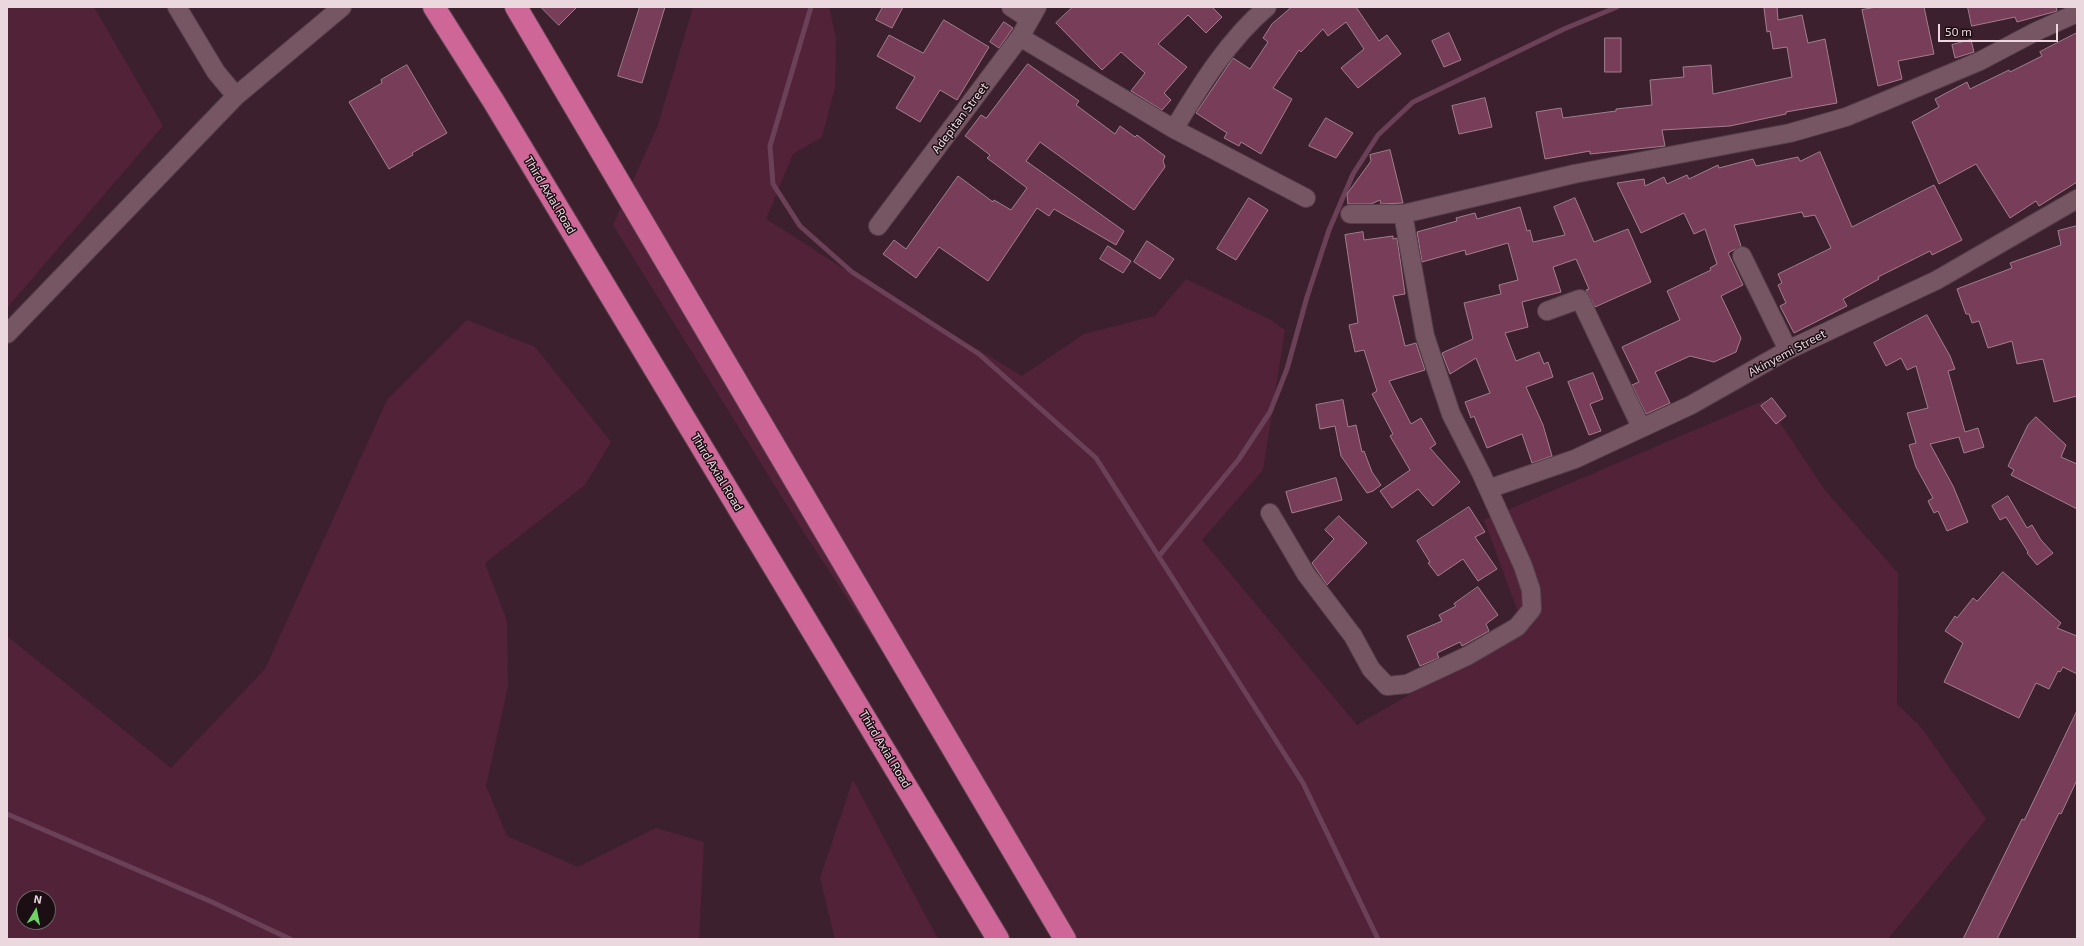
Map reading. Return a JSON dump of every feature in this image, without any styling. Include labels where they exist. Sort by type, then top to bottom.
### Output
[{"type":"highway","name":"Third Axial Road","points":[[434,7],[519,143],[998,939]]},
{"type":"highway","points":[[516,7],[1065,939]]},
{"type":"street","points":[[177,7],[216,72],[236,96]]},
{"type":"street","points":[[7,334],[236,96],[342,7]]},
{"type":"street","points":[[1011,7],[1033,13]]},
{"type":"street","points":[[1174,129],[1195,95],[1226,51],[1267,7]]},
{"type":"street","name":"Adepitan Street","points":[[878,226],[1020,38],[1033,13]]},
{"type":"street","points":[[1350,214],[1403,214],[1574,174],[1790,133],[1846,117],[1980,61],[2035,32],[2077,13]]},
{"type":"street","points":[[1020,38],[1174,129],[1306,198]]},
{"type":"street","name":"Akinyemi Street","points":[[1488,489],[1575,459],[1691,405],[1788,350],[1936,280],[2077,199]]},
{"type":"street","points":[[1270,513],[1306,574],[1353,636],[1370,669],[1387,686],[1407,684],[1467,656],[1517,627],[1532,609],[1531,590],[1523,566],[1488,489],[1451,414],[1425,336],[1403,214]]},
{"type":"street","points":[[1742,256],[1788,350]]},
{"type":"street","points":[[1547,311],[1580,299],[1641,427]]},
{"type":"shaded area","points":[[7,7],[94,7],[163,126],[7,308]]},
{"type":"shaded area","points":[[693,7],[829,7],[836,39],[835,88],[822,137],[793,154],[766,219],[841,267],[1022,376],[1084,334],[1155,316],[1186,279],[1271,320],[1285,330],[1263,470],[1202,540],[1357,725],[1524,628],[1484,520],[1765,400],[1824,489],[1898,573],[1897,704],[1920,726],[1986,819],[1888,939],[1060,939],[1034,883],[803,531],[613,225],[658,125]]},
{"type":"shaded area","points":[[467,320],[535,347],[611,442],[585,485],[485,563],[507,621],[508,686],[486,786],[507,836],[578,867],[656,828],[704,842],[699,939],[7,939],[7,636],[171,768],[265,669],[387,400]]},
{"type":"shaded area","points":[[853,780],[938,939],[835,939],[820,878]]},
{"type":"building","points":[[541,7],[577,7],[559,25]]},
{"type":"building","points":[[640,7],[665,7],[642,83],[618,76]]},
{"type":"building","points":[[883,7],[903,7],[892,28],[876,20]]},
{"type":"building","points":[[1073,7],[1212,7],[1222,17],[1206,33],[1188,15],[1158,44],[1187,67],[1164,93],[1171,100],[1162,110],[1131,91],[1145,73],[1121,52],[1102,70],[1056,23]]},
{"type":"building","points":[[1292,7],[1356,7],[1379,41],[1387,35],[1401,54],[1358,88],[1341,68],[1364,49],[1346,22],[1328,36],[1323,29],[1301,52],[1299,50],[1273,88],[1292,99],[1261,154],[1241,142],[1239,146],[1224,138],[1227,133],[1196,113],[1233,58],[1250,69],[1268,42],[1263,38],[1272,24]]},
{"type":"building","points":[[1777,7],[1778,20],[1802,15],[1808,43],[1825,39],[1837,103],[1786,112],[1786,114],[1730,126],[1662,130],[1665,146],[1590,154],[1590,151],[1545,159],[1536,112],[1561,108],[1563,118],[1616,111],[1616,109],[1652,105],[1650,80],[1684,77],[1683,67],[1711,65],[1713,94],[1792,77],[1787,47],[1773,49],[1770,31],[1767,32],[1764,8]]},
{"type":"building","points":[[1877,7],[1924,7],[1934,54],[1898,61],[1902,79],[1878,86],[1862,10]]},
{"type":"building","points":[[1968,7],[2056,7],[2057,11],[2017,22],[2015,17],[1972,26]]},
{"type":"building","points":[[944,20],[989,47],[957,100],[940,90],[920,122],[896,108],[915,77],[877,56],[889,35],[923,53]]},
{"type":"building","points":[[1004,22],[1013,28],[999,48],[990,42]]},
{"type":"building","points":[[1449,33],[1461,60],[1444,67],[1432,41]]},
{"type":"building","points":[[2077,33],[2077,182],[2039,206],[2036,201],[2010,218],[1976,164],[1939,184],[1912,122],[1939,107],[1935,99],[1967,82],[1970,89],[2009,70],[2010,72],[2042,56],[2040,52]]},
{"type":"building","points":[[1605,38],[1621,38],[1621,72],[1605,72]]},
{"type":"building","points":[[1971,40],[1974,52],[1955,58],[1952,45]]},
{"type":"building","points":[[1028,64],[1079,101],[1076,105],[1115,134],[1120,126],[1135,137],[1137,135],[1165,156],[1163,161],[1165,167],[1134,210],[1040,142],[1026,161],[1124,231],[1116,245],[1054,209],[1049,216],[1037,208],[988,281],[939,247],[916,278],[883,254],[894,240],[906,249],[958,176],[993,202],[994,200],[1011,210],[1027,188],[987,158],[990,155],[965,136],[981,115],[986,118]]},
{"type":"building","points":[[407,65],[447,133],[412,153],[413,155],[389,169],[349,102],[382,83],[381,80]]},
{"type":"building","points":[[1485,98],[1492,127],[1459,134],[1452,106]]},
{"type":"building","points":[[1326,118],[1353,133],[1336,158],[1309,146]]},
{"type":"building","points":[[1390,150],[1403,203],[1381,204],[1380,200],[1371,204],[1348,204],[1347,194],[1371,161],[1370,155]]},
{"type":"building","points":[[1820,152],[1852,227],[1934,185],[1962,240],[1932,255],[1930,251],[1878,277],[1879,279],[1843,299],[1847,306],[1794,333],[1780,306],[1786,303],[1778,285],[1782,283],[1778,274],[1831,248],[1815,215],[1804,217],[1802,212],[1734,225],[1741,246],[1728,253],[1743,285],[1721,296],[1741,338],[1736,352],[1714,362],[1690,356],[1655,372],[1670,403],[1646,414],[1632,385],[1639,382],[1622,347],[1680,320],[1667,291],[1711,270],[1710,268],[1717,264],[1705,229],[1694,234],[1684,213],[1641,233],[1617,183],[1644,179],[1645,186],[1664,177],[1667,184],[1687,175],[1689,179],[1718,165],[1719,168],[1753,159],[1756,166],[1798,157],[1800,161]]},
{"type":"building","points":[[1249,198],[1268,210],[1236,260],[1217,249]]},
{"type":"building","points":[[1575,198],[1594,242],[1628,229],[1651,282],[1595,307],[1586,290],[1589,289],[1576,259],[1553,267],[1561,292],[1522,302],[1528,327],[1505,333],[1516,361],[1539,352],[1544,364],[1548,362],[1553,377],[1526,387],[1543,425],[1552,456],[1532,463],[1522,434],[1487,448],[1474,416],[1471,418],[1465,402],[1490,393],[1476,358],[1450,374],[1442,353],[1473,339],[1464,303],[1501,294],[1499,285],[1518,280],[1508,243],[1466,255],[1465,250],[1422,262],[1417,232],[1457,221],[1456,218],[1475,213],[1477,219],[1520,207],[1527,231],[1530,230],[1533,242],[1565,235],[1554,207]]},
{"type":"building","points":[[2077,226],[2077,396],[2054,402],[2043,359],[2017,364],[2012,341],[1988,348],[1979,321],[1972,323],[1969,314],[1966,314],[1957,289],[2012,268],[2010,263],[2061,245],[2058,231]]},
{"type":"building","points":[[1363,232],[1364,240],[1393,236],[1393,239],[1397,238],[1405,294],[1393,296],[1405,346],[1416,343],[1425,370],[1389,381],[1411,424],[1421,418],[1436,444],[1430,448],[1460,482],[1433,506],[1418,489],[1392,508],[1380,491],[1410,470],[1390,436],[1393,434],[1372,394],[1377,391],[1364,350],[1355,352],[1349,325],[1358,323],[1345,235]]},
{"type":"building","points":[[1147,241],[1174,259],[1160,279],[1134,262]]},
{"type":"building","points":[[1108,246],[1131,261],[1123,273],[1100,259]]},
{"type":"building","points":[[1927,315],[1950,356],[1955,369],[1948,371],[1965,432],[1978,428],[1984,447],[1964,453],[1959,437],[1930,444],[1953,486],[1968,522],[1947,531],[1938,511],[1934,513],[1928,501],[1933,498],[1916,467],[1909,445],[1916,443],[1907,413],[1928,408],[1916,366],[1907,370],[1901,358],[1886,366],[1874,343]]},
{"type":"building","points":[[1593,373],[1603,399],[1590,404],[1601,431],[1589,435],[1568,382]]},
{"type":"building","points":[[1772,398],[1786,416],[1776,424],[1761,406]]},
{"type":"building","points":[[1343,400],[1348,427],[1356,425],[1362,452],[1364,451],[1372,472],[1381,485],[1373,491],[1367,493],[1341,456],[1335,426],[1320,429],[1316,405]]},
{"type":"building","points":[[2036,417],[2066,445],[2061,457],[2077,464],[2077,509],[2011,475],[2014,470],[2008,466],[2028,425]]},
{"type":"building","points":[[1336,478],[1342,500],[1292,513],[1286,492]]},
{"type":"building","points":[[2008,496],[2027,528],[2032,525],[2041,540],[2053,553],[2037,565],[2027,553],[2028,552],[2006,517],[2000,520],[1992,506]]},
{"type":"building","points":[[1469,507],[1485,532],[1475,537],[1497,569],[1478,581],[1463,559],[1438,576],[1428,563],[1430,562],[1417,541]]},
{"type":"building","points":[[1339,516],[1367,543],[1327,585],[1312,563],[1334,539],[1325,530]]},
{"type":"building","points":[[2003,572],[2061,623],[2057,628],[2077,636],[2077,674],[2063,667],[2060,672],[2058,671],[2049,689],[2036,683],[2019,718],[1944,682],[1963,643],[1945,631],[1955,616],[1957,618],[1973,598],[1977,601]]},
{"type":"building","points":[[1478,587],[1498,615],[1486,624],[1489,631],[1462,646],[1460,642],[1437,653],[1439,658],[1420,666],[1407,636],[1442,621],[1439,615],[1456,606],[1454,604]]},
{"type":"building","points":[[2077,711],[2077,780],[2061,814],[2059,813],[1997,939],[1963,939],[2022,819],[2024,820]]},
{"type":"waterway","points":[[811,7],[770,146],[773,184],[800,226],[852,272],[979,354],[1096,458],[1303,783],[1378,939]]},
{"type":"waterway","points":[[1159,556],[1239,459],[1270,412],[1287,369],[1307,297],[1329,230],[1353,174],[1378,135],[1413,102],[1564,29],[1617,7]]},
{"type":"waterway","points":[[7,814],[212,902],[290,939]]}]
